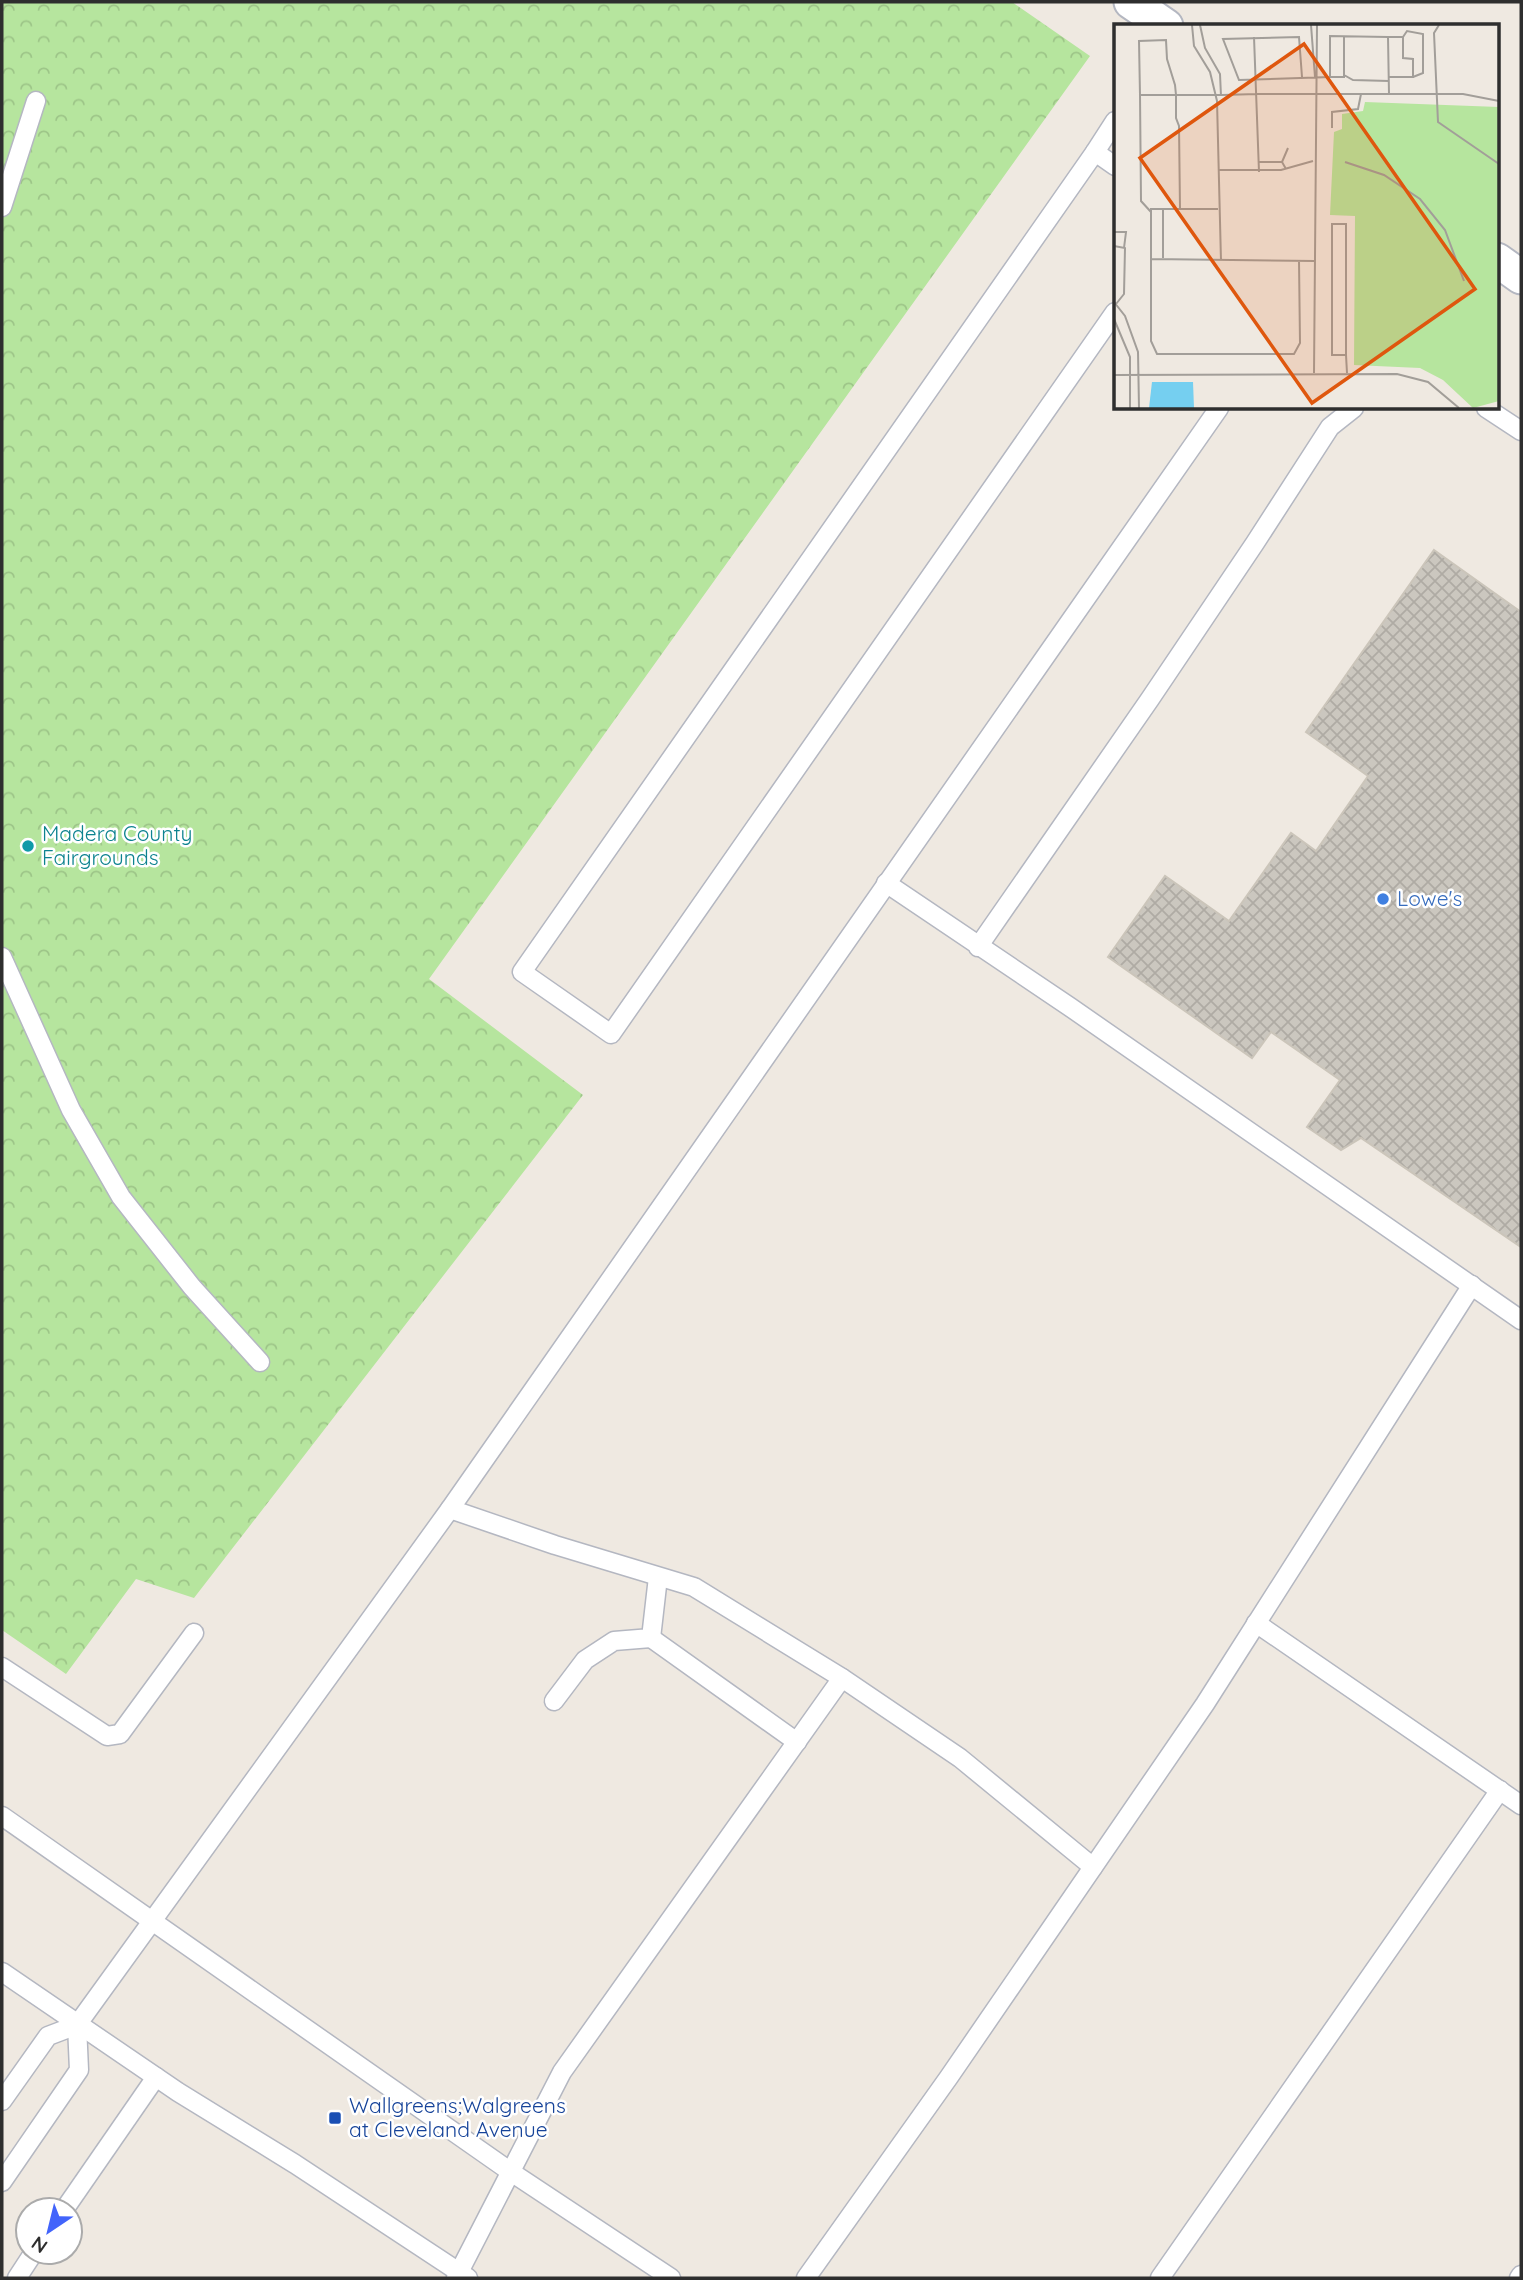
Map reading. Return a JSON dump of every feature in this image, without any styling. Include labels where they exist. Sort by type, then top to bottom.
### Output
[{"type":"street","points":[[1131,2],[1163,24]]},
{"type":"street","points":[[1498,261],[1521,277]]},
{"type":"lane","points":[[2,207],[36,101]]},
{"type":"lane","points":[[1114,123],[522,972],[611,1034],[1114,313]]},
{"type":"lane","points":[[1095,152],[1114,165]]},
{"type":"lane","points":[[2,2101],[48,2036],[77,2025],[450,1509],[1218,410]]},
{"type":"lane","points":[[978,947],[1150,699],[1330,427],[1351,410]]},
{"type":"lane","points":[[1489,410],[1521,431]]},
{"type":"lane","points":[[886,883],[1070,1007],[1521,1320]]},
{"type":"lane","points":[[2,957],[71,1111],[121,1197],[192,1287],[260,1362]]},
{"type":"lane","points":[[806,2278],[942,2088],[1205,1704],[1472,1285]]},
{"type":"lane","points":[[450,1509],[555,1545],[694,1587],[842,1678],[960,1758],[1093,1867]]},
{"type":"lane","points":[[651,1638],[658,1577]]},
{"type":"lane","points":[[1256,1623],[1521,1805]]},
{"type":"lane","points":[[2,1667],[107,1736],[120,1734],[194,1633]]},
{"type":"lane","points":[[554,1702],[585,1660],[614,1641],[651,1638],[796,1742]]},
{"type":"lane","points":[[2,1972],[77,2025],[295,2164],[461,2276],[510,2172],[562,2072],[842,1678]]},
{"type":"lane","points":[[1160,2278],[1500,1790]]},
{"type":"lane","points":[[2,1816],[510,2172],[671,2278]]},
{"type":"lane","points":[[2,2182],[79,2070],[77,2025]]},
{"type":"lane","points":[[74,2196],[156,2077]]},
{"type":"green space","points":[[2,2],[1012,2],[1090,56],[429,979],[583,1095],[194,1598],[136,1579],[66,1674],[2,1630]]},
{"type":"building","name":"Lowe's","points":[[1434,550],[1521,612],[1521,1247],[1361,1138],[1341,1150],[1307,1127],[1340,1080],[1271,1032],[1252,1058],[1108,957],[1165,876],[1229,921],[1291,833],[1316,851],[1368,776],[1306,732]]},
{"type":"place","name":"Madera County Fairgrounds","points":[[28,846]]},
{"type":"place","name":"Lowe's","points":[[1383,899]]},
{"type":"place","name":"Wallgreens;Walgreens at Cleveland Avenue","points":[[335,2118]]}]
